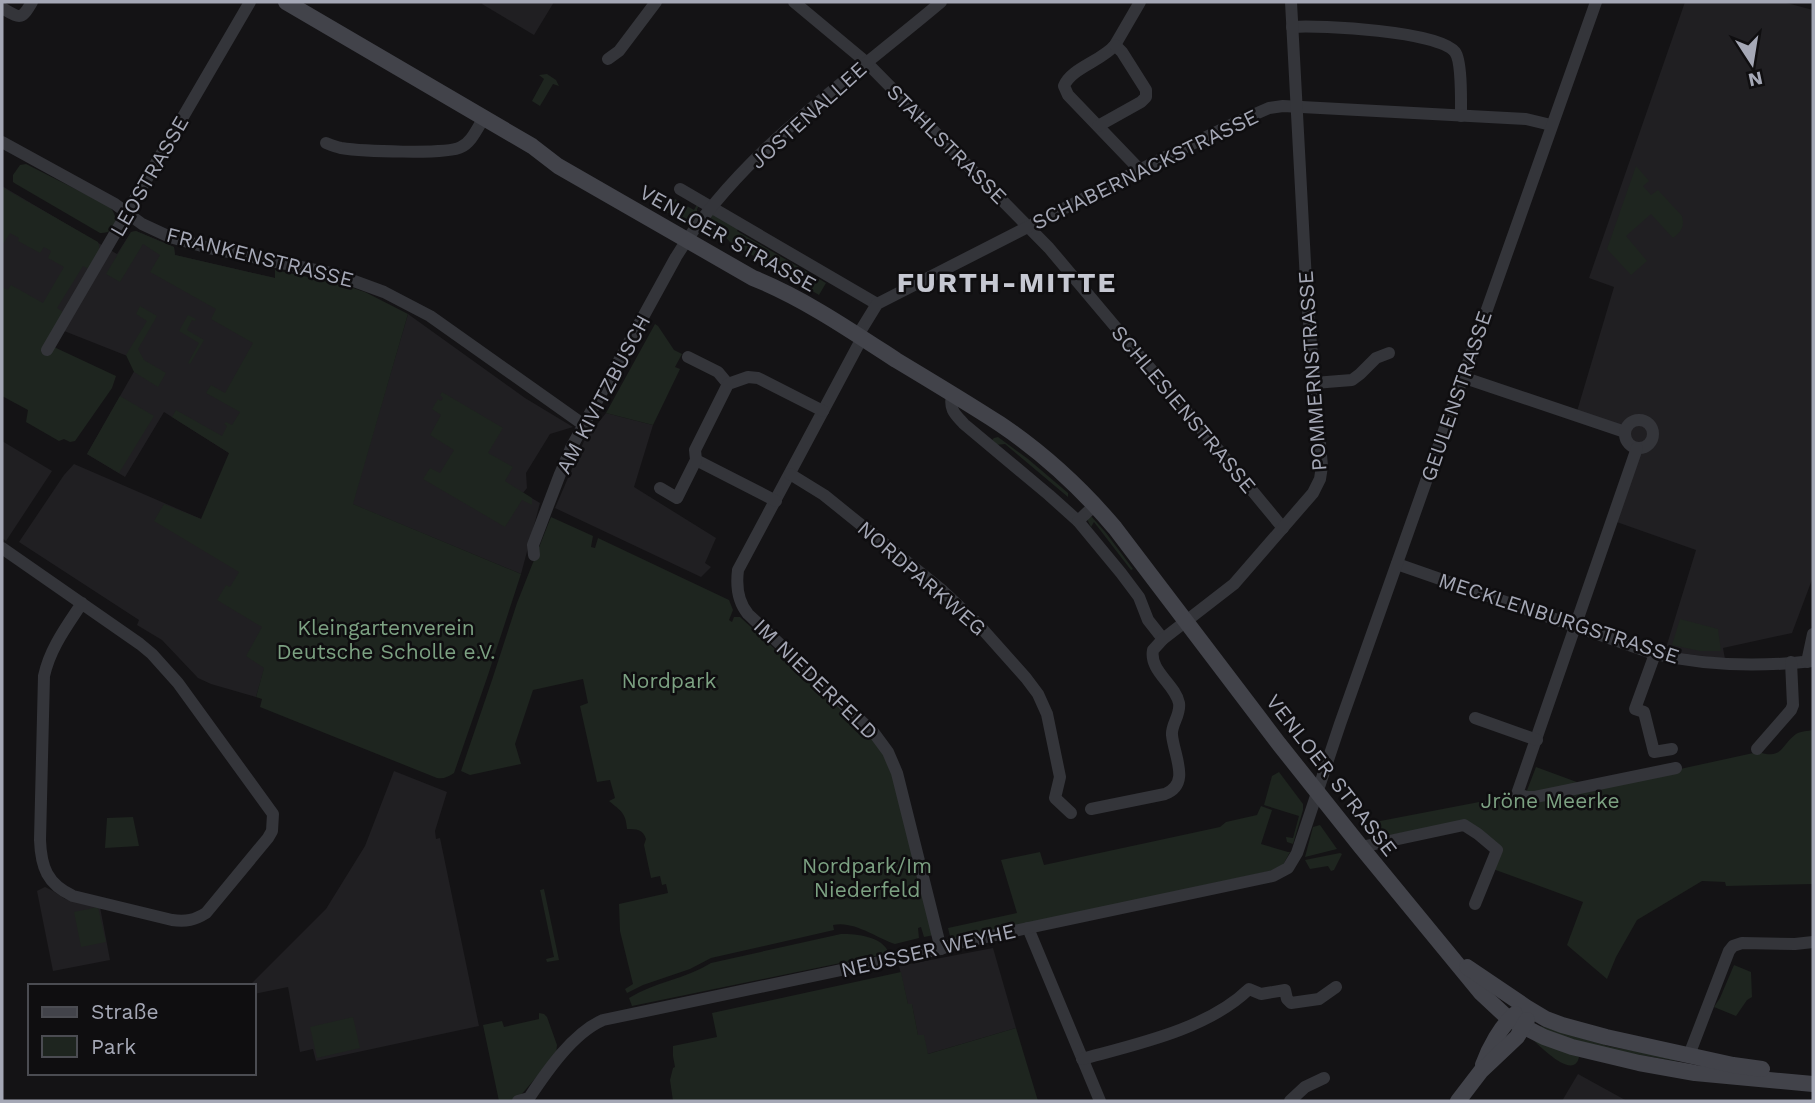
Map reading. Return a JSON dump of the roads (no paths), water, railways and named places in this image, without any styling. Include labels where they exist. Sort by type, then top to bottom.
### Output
[{"type":"main road","name":"VENLOER STRASSE","points":[[286,2],[532,146],[558,166],[860,337],[1002,425],[1058,470],[1095,505],[1124,540],[1361,847],[1481,993],[1517,1023]]},
{"type":"main road","name":"VENLOER STRASSE","points":[[1448,953],[1527,1007],[1562,1025],[1744,1067],[1813,1074]]},
{"type":"main road","points":[[1458,1101],[1481,1071],[1487,1054],[1517,1023],[1518,1011],[1527,1007]]},
{"type":"main road","points":[[1517,1023],[1572,1047],[1639,1063],[1695,1073],[1813,1084]]},
{"type":"main road","points":[[1639,1063],[1681,1064],[1689,1055]]},
{"type":"street","points":[[2,8],[21,17],[32,2]]},
{"type":"street","name":"LEOSTRASSE","points":[[47,350],[250,2]]},
{"type":"street","points":[[608,59],[619,51],[656,2]]},
{"type":"street","name":"STAHLSTRASSE","points":[[794,2],[866,62],[1028,227]]},
{"type":"street","name":"JOSTENALLEE","points":[[687,240],[756,159],[801,117],[942,2]]},
{"type":"street","points":[[1140,2],[1110,51],[1069,77],[1064,86],[1068,95],[1140,170]]},
{"type":"street","name":"POMMERNSTRASSE","points":[[1186,622],[1234,584],[1313,493],[1322,472],[1307,300],[1291,2]]},
{"type":"street","name":"GEULENSTRASSE","points":[[1317,791],[1596,2]]},
{"type":"street","points":[[1292,27],[1374,30],[1423,39],[1451,48],[1456,52],[1459,63],[1461,116]]},
{"type":"street","points":[[1098,126],[1146,97],[1146,90],[1115,45]]},
{"type":"street","name":"SCHABERNACKSTRASSE","points":[[877,304],[1140,170],[1269,108],[1283,106],[1526,119],[1551,125]]},
{"type":"street","points":[[326,143],[340,148],[450,151],[470,141],[484,118]]},
{"type":"street","name":"FRANKENSTRASSE","points":[[2,142],[115,204],[156,232],[185,243],[335,274],[384,292],[430,316],[584,425]]},
{"type":"street","name":"VENLOER STRASSE","points":[[680,189],[877,304]]},
{"type":"street","name":"SCHLESIENSTRASSE","points":[[1028,227],[1124,336],[1283,528]]},
{"type":"street","name":"AM KIVITZBUSCH","points":[[534,555],[533,545],[566,461],[687,240]]},
{"type":"street","points":[[696,460],[776,501],[877,304]]},
{"type":"street","points":[[1314,383],[1352,380],[1376,358],[1389,353]]},
{"type":"street","points":[[688,358],[718,372],[728,384]]},
{"type":"street","points":[[660,488],[677,498],[696,460],[695,450],[728,384],[748,377],[758,378],[823,411]]},
{"type":"street","points":[[1462,377],[1625,432]]},
{"type":"street","points":[[952,395],[954,413],[964,424],[1078,521],[1139,597],[1148,620],[1163,639]]},
{"type":"street","points":[[1644,420],[1651,426],[1652,440],[1646,447],[1637,448],[1628,443],[1625,432],[1630,423],[1644,420]]},
{"type":"street","points":[[1637,448],[1517,794],[1535,797],[1676,768]]},
{"type":"street","name":"NORDPARKWEG","points":[[790,474],[824,495],[943,591],[977,623],[1026,678],[1038,694],[1047,714],[1060,777],[1055,798],[1071,813]]},
{"type":"street","name":"IM NIEDERFELD","points":[[776,501],[738,570],[737,590],[742,604],[746,612],[874,733],[888,752],[897,773],[941,949]]},
{"type":"street","points":[[1078,521],[1095,505]]},
{"type":"street","points":[[2,548],[82,603],[140,644],[165,668],[273,814],[272,831],[268,838],[206,913],[198,918],[181,922],[74,896],[52,882],[42,863],[40,840],[44,676],[53,648],[82,603]]},
{"type":"street","name":"MECKLENBURGSTRASSE","points":[[1397,564],[1655,654],[1684,661],[1711,664],[1810,662]]},
{"type":"street","points":[[1091,809],[1165,794],[1179,782],[1172,736],[1179,705],[1152,657],[1156,645],[1186,622]]},
{"type":"street","points":[[1810,662],[1813,634]]},
{"type":"street","points":[[1655,654],[1635,709],[1644,712],[1654,752],[1672,748]]},
{"type":"street","points":[[1757,749],[1791,710],[1791,663]]},
{"type":"street","points":[[1475,718],[1536,740]]},
{"type":"street","name":"NEUSSER WEYHE","points":[[526,1100],[579,1035],[603,1020],[941,949],[1281,873],[1294,861],[1317,791]]},
{"type":"street","points":[[1361,847],[1464,825],[1497,850],[1475,904]]},
{"type":"street","points":[[1028,928],[1100,1101]]},
{"type":"street","points":[[1689,1055],[1733,946],[1742,943],[1813,942]]},
{"type":"street","points":[[1082,1059],[1149,1041],[1184,1027],[1238,1000],[1249,989],[1261,995],[1285,990],[1291,1003],[1320,999],[1336,987]]},
{"type":"street","points":[[1290,1101],[1305,1087],[1324,1078]]},
{"type":"district","name":"FURTH-MITTE","points":[[1007,282]]},
{"type":"park label","name":"Kleingartenverein Deutsche Scholle e.V.","points":[[386,639]]},
{"type":"park label","name":"Nordpark","points":[[669,680]]},
{"type":"park label","name":"Jröne Meerke","points":[[1550,800]]},
{"type":"park label","name":"Nordpark/Im Niederfeld","points":[[867,877]]}]
